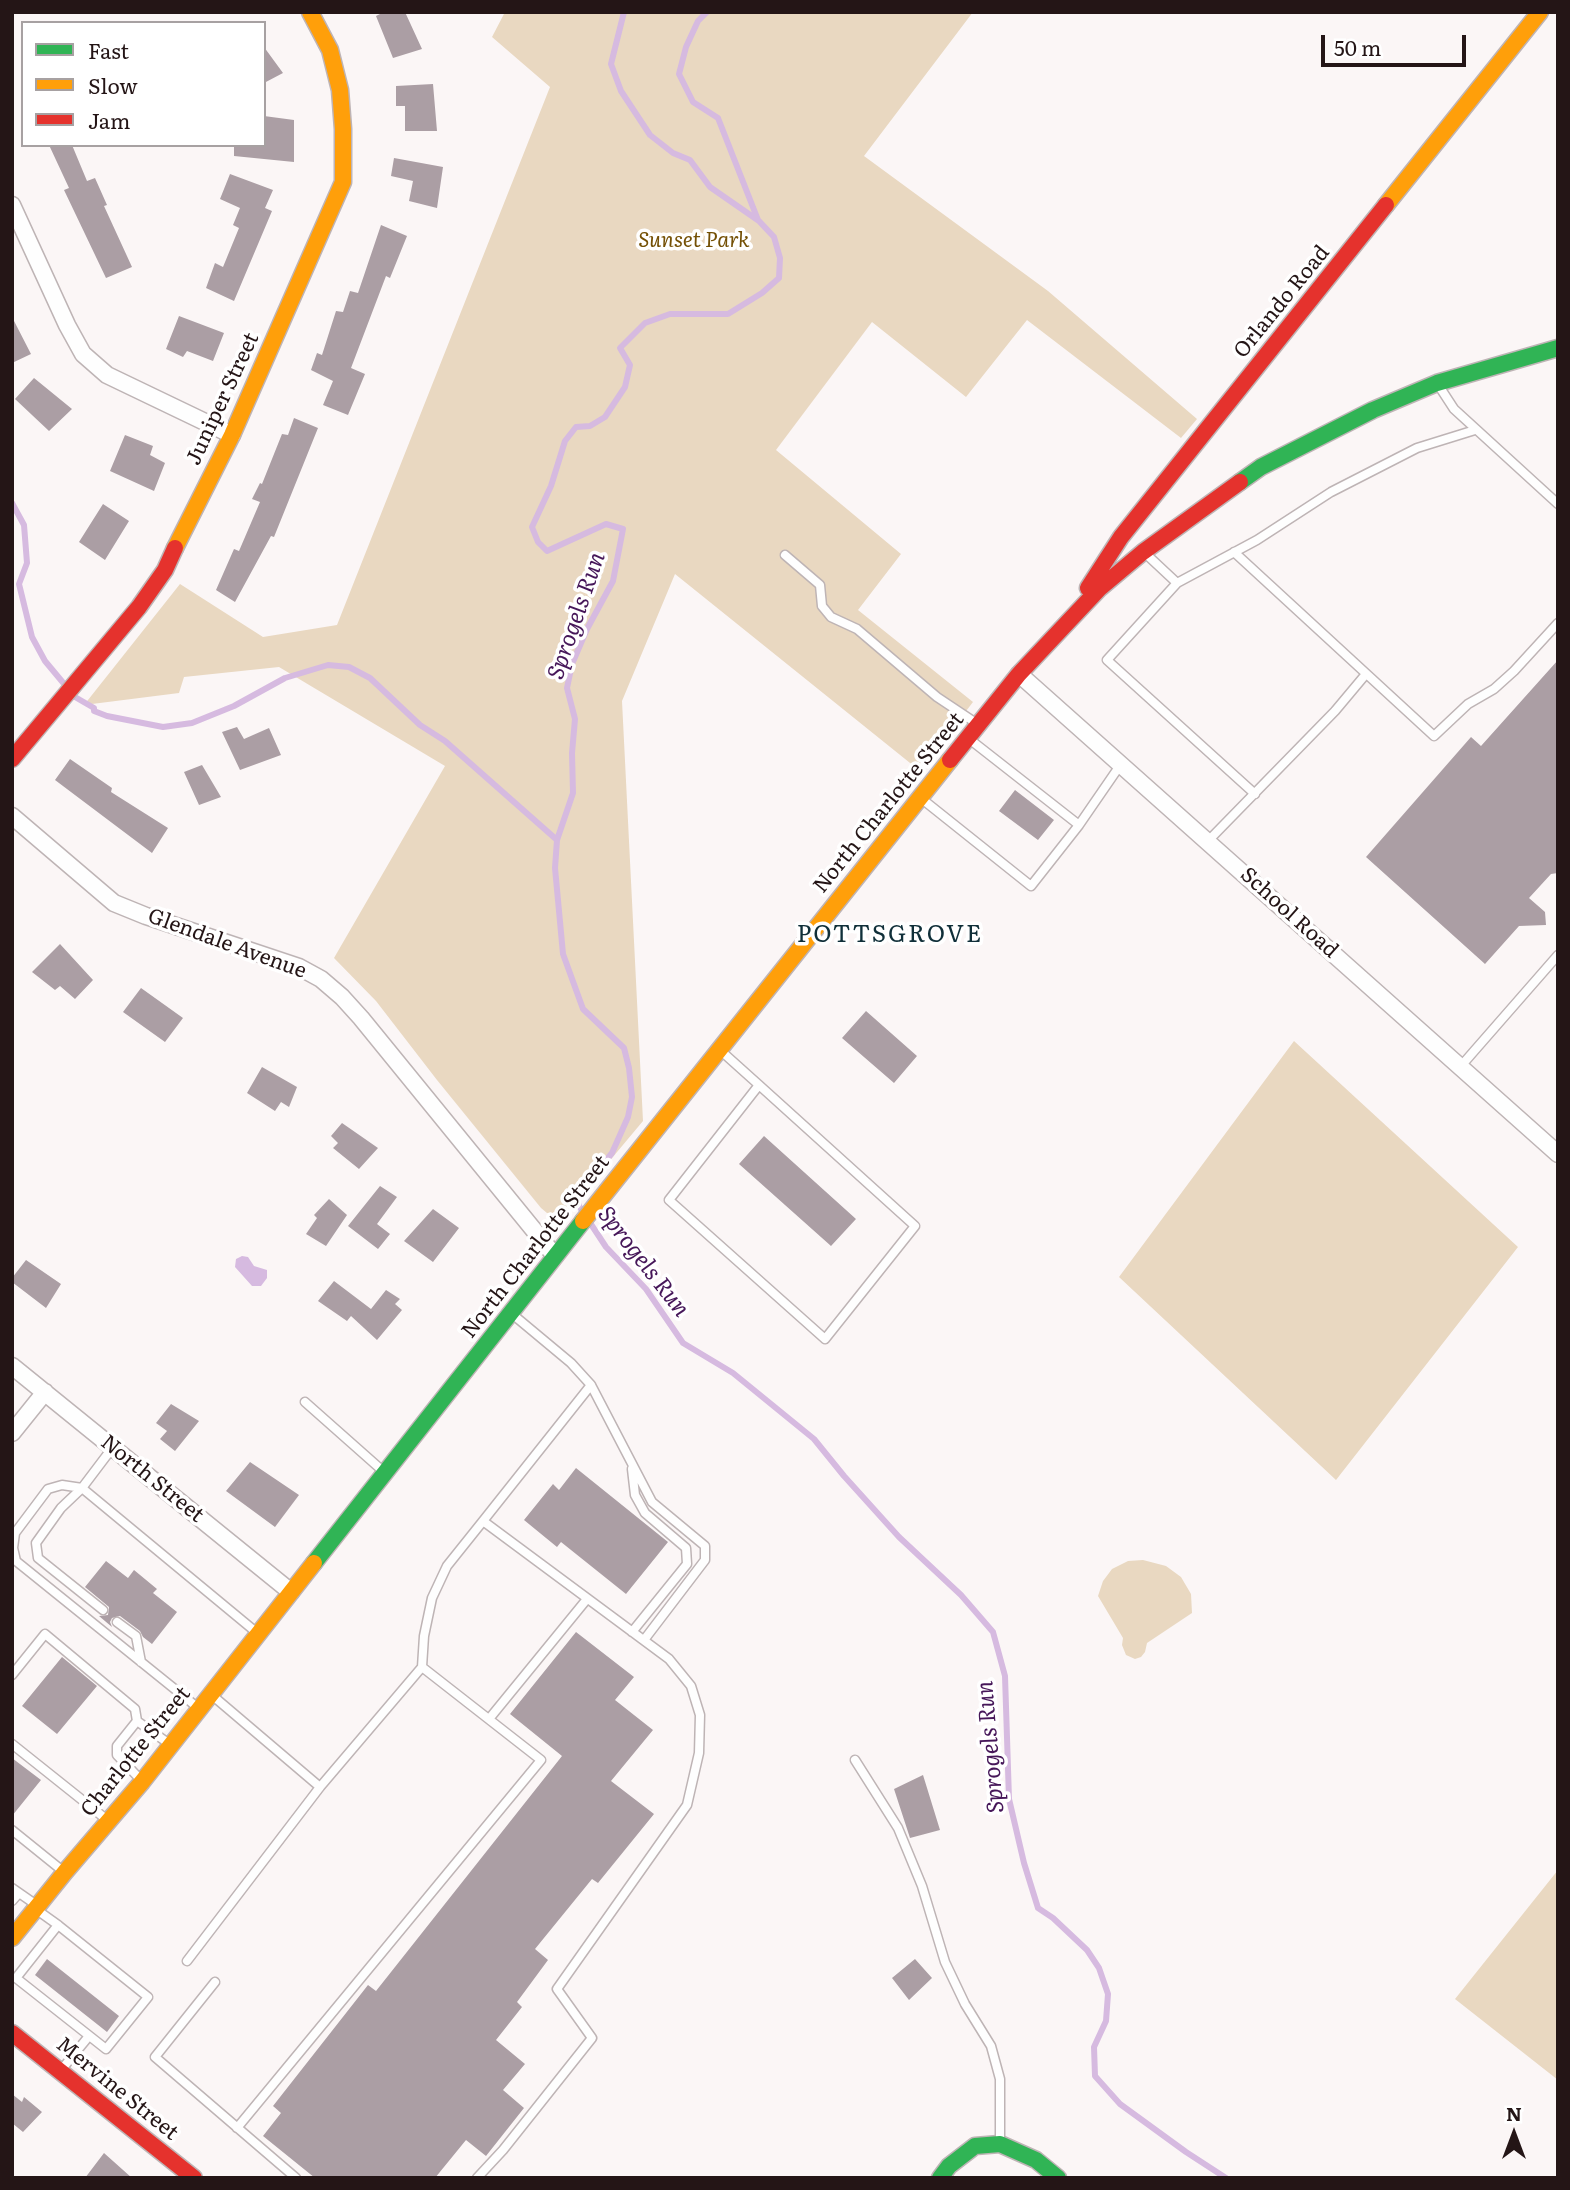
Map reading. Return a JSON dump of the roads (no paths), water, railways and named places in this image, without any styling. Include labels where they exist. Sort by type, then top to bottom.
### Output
[{"type":"main road","name":"Juniper Street","points":[[12,759],[139,607],[165,570],[232,435],[343,182],[340,90],[330,50],[310,12]]},
{"type":"main road","name":"Orlando Road","points":[[1065,623],[1121,537],[1540,12]]},
{"type":"main road","name":"North Charlotte Street","points":[[291,1592],[920,797],[1019,674],[1065,623],[1143,552],[1261,467],[1373,410],[1437,383],[1558,348]]},
{"type":"main road","name":"Charlotte Street","points":[[12,1938],[142,1782],[291,1592]]},
{"type":"main road","name":"Mervine Street","points":[[12,2033],[194,2178]]},
{"type":"main road","points":[[940,2178],[949,2166],[975,2146],[1000,2144],[1037,2160],[1058,2178]]},
{"type":"street","points":[[12,205],[83,354],[107,374],[232,435]]},
{"type":"street","name":"School Road","points":[[1019,674],[1558,1154]]},
{"type":"street","name":"Glendale Avenue","points":[[12,816],[114,902],[146,916],[299,967],[321,979],[361,1018],[555,1256]]},
{"type":"street","name":"North Street","points":[[12,1366],[291,1592]]},
{"type":"street","points":[[12,1433],[45,1392]]},
{"type":"lane","points":[[1437,383],[1454,409],[1558,504]]},
{"type":"lane","points":[[1255,794],[1107,660],[1177,583],[1257,540],[1331,492],[1418,448],[1475,430]]},
{"type":"lane","points":[[1143,552],[1177,583]]},
{"type":"lane","points":[[1234,552],[1434,736],[1468,704],[1493,690],[1514,671],[1558,623]]},
{"type":"lane","points":[[785,555],[820,585],[822,606],[831,617],[857,629],[937,697],[978,725]]},
{"type":"lane","points":[[1208,841],[1335,711],[1366,674]]},
{"type":"lane","points":[[968,738],[1079,825]]},
{"type":"lane","points":[[920,797],[1031,886],[1079,825],[1121,764]]},
{"type":"lane","points":[[1461,1066],[1558,954]]},
{"type":"lane","points":[[720,1051],[760,1085],[915,1226],[825,1339],[669,1200],[760,1085]]},
{"type":"lane","points":[[510,1313],[571,1363],[591,1385],[652,1502],[705,1546],[705,1560],[644,1640]]},
{"type":"lane","points":[[187,1961],[320,1787],[422,1667],[424,1636],[432,1598],[447,1566],[591,1385]]},
{"type":"lane","points":[[305,1402],[385,1472]]},
{"type":"lane","points":[[103,1610],[38,1558],[36,1543],[61,1508],[82,1488],[113,1447]]},
{"type":"lane","points":[[632,1464],[635,1495],[645,1513],[686,1548],[687,1564],[632,1632]]},
{"type":"lane","points":[[199,1709],[16,1561],[13,1549],[15,1533],[48,1489],[62,1485],[82,1488],[259,1634]]},
{"type":"lane","points":[[477,2178],[503,2150],[592,2038],[557,1989],[687,1805],[699,1754],[700,1715],[691,1686],[668,1659],[483,1521]]},
{"type":"lane","points":[[489,1719],[587,1599]]},
{"type":"lane","points":[[117,1622],[136,1636],[141,1662]]},
{"type":"lane","points":[[12,1675],[45,1634],[135,1709],[137,1721],[170,1745]]},
{"type":"lane","points":[[237,2128],[541,1760],[422,1667]]},
{"type":"lane","points":[[210,1695],[320,1787]]},
{"type":"lane","points":[[137,1721],[117,1746],[117,1755],[142,1782]]},
{"type":"lane","points":[[12,1744],[108,1821]]},
{"type":"lane","points":[[855,1760],[898,1828],[922,1886],[945,1962],[965,2004],[991,2046],[1000,2079],[1000,2144]]},
{"type":"lane","points":[[12,1829],[65,1872]]},
{"type":"lane","points":[[12,1901],[16,1890],[148,1997],[106,2049],[16,1978],[58,1925]]},
{"type":"lane","points":[[215,1982],[155,2057],[296,2178]]},
{"type":"lane","points":[[61,2071],[89,2036]]},
{"type":"waterway","name":"Sprogels Run","points":[[624,12],[611,64],[621,91],[650,135],[673,153],[690,160],[710,187],[759,221],[774,237],[780,258],[779,278],[762,293],[728,314],[670,314],[645,323],[620,348],[630,365],[625,387],[605,417],[590,426],[576,427],[565,441],[551,486],[532,527],[538,542],[547,551],[606,524],[623,529],[613,581],[587,629],[572,664],[567,688],[575,719],[573,793],[557,840],[555,868],[563,954],[583,1009],[624,1048],[632,1097],[628,1117],[612,1153],[579,1194],[579,1206],[606,1247],[646,1289],[683,1343],[733,1373],[814,1439],[899,1537],[961,1595],[993,1632],[1005,1676],[1009,1799],[1038,1908],[1053,1918],[1087,1950],[1099,1968],[1108,1994],[1106,2021],[1094,2047],[1095,2076],[1120,2104],[1226,2178]]},
{"type":"waterway","points":[[707,12],[698,21],[686,47],[679,74],[693,102],[718,118],[758,220]]},
{"type":"waterway","points":[[12,503],[24,525],[27,563],[19,584],[32,637],[45,661],[75,697],[94,708],[94,711],[163,727],[192,723],[234,706],[285,678],[328,665],[349,667],[370,678],[420,725],[445,741],[557,840]]},
{"type":"district","name":"POTTSGROVE","points":[[890,935]]},
{"type":"park label","name":"Sunset Park","points":[[694,241]]}]
